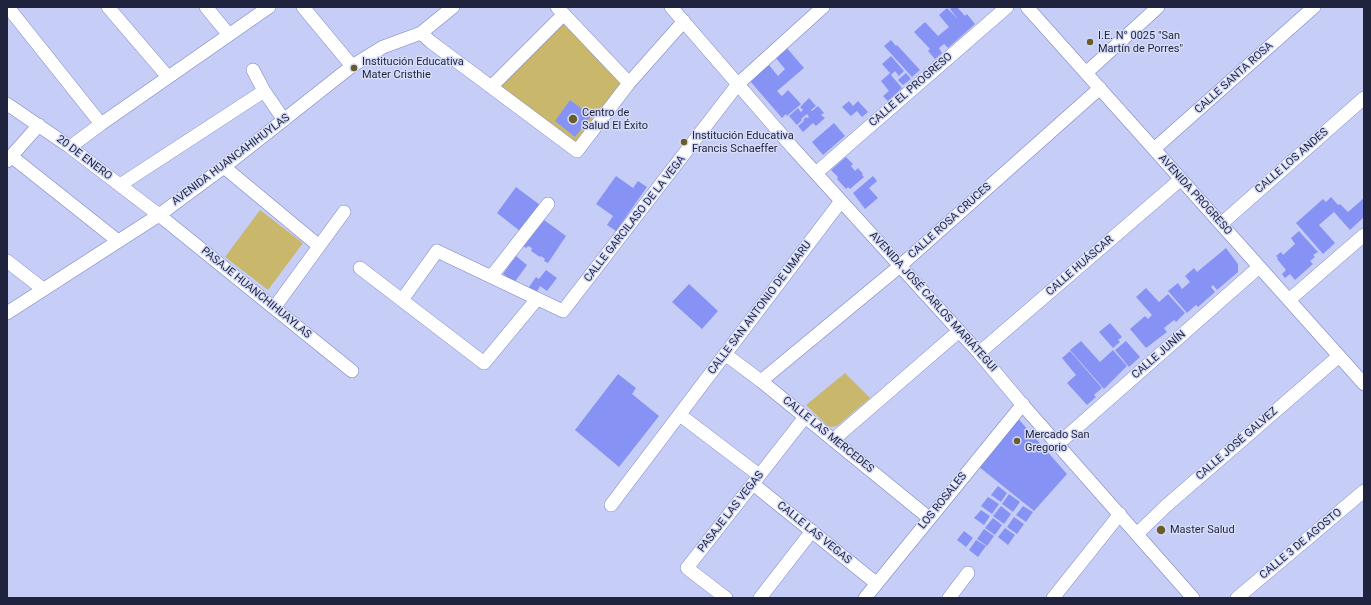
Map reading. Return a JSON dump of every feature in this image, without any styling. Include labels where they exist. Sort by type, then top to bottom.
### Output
[{"type":"street","points":[[108,7],[168,77]]},
{"type":"street","points":[[206,7],[229,35]]},
{"type":"street","points":[[70,147],[269,7]]},
{"type":"street","points":[[303,7],[352,66]]},
{"type":"street","name":"AVENIDA HUANCAHIHUYLAS","points":[[7,313],[160,215],[224,167],[352,66],[383,47],[421,33],[453,7]]},
{"type":"street","name":"AVENIDA JOSÉ CARLOS MARIÁTEGUI","points":[[672,7],[816,173],[979,353],[1193,598]]},
{"type":"street","name":"CALLE GARCILASO DE LA VEGA","points":[[537,299],[563,311],[738,84],[823,7]]},
{"type":"street","name":"CALLE EL PROGRESO","points":[[816,173],[1007,7]]},
{"type":"street","name":"AVENIDA PROGRESO","points":[[1027,7],[1364,384]]},
{"type":"street","points":[[1086,73],[1158,7]]},
{"type":"street","name":"CALLE SANTA ROSA","points":[[1154,149],[1314,7]]},
{"type":"street","points":[[11,10],[101,124]]},
{"type":"street","points":[[491,87],[561,11],[629,83]]},
{"type":"street","points":[[421,33],[577,151],[629,83],[684,21]]},
{"type":"street","points":[[253,70],[264,91],[284,120]]},
{"type":"street","name":"CALLE ROSA CRUCES","points":[[761,381],[900,266],[1100,88]]},
{"type":"street","points":[[120,185],[264,91]]},
{"type":"street","name":"CALLE LOS ANDES","points":[[1221,224],[1364,98]]},
{"type":"street","name":"20 DE ENERO","points":[[7,104],[70,147],[160,215]]},
{"type":"street","points":[[38,125],[9,159],[118,241]]},
{"type":"street","points":[[224,167],[319,246]]},
{"type":"street","name":"CALLE HUÁSCAR","points":[[979,353],[1181,179]]},
{"type":"street","name":"CALLE SAN ANTONIO DE UMARU","points":[[611,505],[841,201]]},
{"type":"street","points":[[491,277],[548,204]]},
{"type":"street","points":[[274,308],[344,212]]},
{"type":"street","name":"PASAJE HUANCHIHUAYLAS","points":[[160,215],[352,371]]},
{"type":"street","points":[[1289,300],[1364,235]]},
{"type":"street","points":[[360,268],[484,363],[537,299],[437,251],[402,300]]},
{"type":"street","points":[[7,261],[43,289]]},
{"type":"street","name":"CALLE JUNÍN","points":[[1058,444],[1259,266]]},
{"type":"street","points":[[833,440],[958,331]]},
{"type":"street","name":"CALLE LAS MERCEDES","points":[[725,354],[761,381],[929,518]]},
{"type":"street","name":"CALLE JOSÉ GALVEZ","points":[[1137,534],[1166,506],[1339,356]]},
{"type":"street","name":"LOS ROSALES","points":[[865,598],[1023,404]]},
{"type":"street","name":"CALLE LAS VEGAS","points":[[680,415],[756,480],[812,532],[876,583]]},
{"type":"street","name":"PASAJE LAS VEGAS","points":[[726,598],[687,568],[805,417]]},
{"type":"street","name":"CALLE 3 DE AGOSTO","points":[[1237,598],[1364,491]]},
{"type":"street","points":[[1053,598],[1120,514]]},
{"type":"street","points":[[760,598],[812,532]]},
{"type":"street","points":[[949,598],[968,573]]},
{"type":"shaded area","points":[[565,20],[624,82],[576,143],[500,87]]},
{"type":"shaded area","points":[[260,210],[303,243],[268,290],[225,257]]},
{"type":"shaded area","points":[[845,373],[870,398],[837,426],[831,427],[828,426],[806,405]]},
{"type":"building","points":[[952,7],[957,7],[965,16],[967,14],[975,24],[948,48],[944,44],[939,48],[942,53],[935,59],[928,51],[930,49],[914,32],[925,22],[938,36],[949,27],[939,15],[947,8],[958,19],[950,9]]},
{"type":"building","points":[[891,40],[920,70],[912,77],[884,46]]},
{"type":"building","points":[[786,47],[804,68],[777,91],[782,96],[788,90],[801,104],[787,116],[786,114],[782,118],[750,81],[769,65],[778,76],[785,69],[775,57]]},
{"type":"building","points":[[891,56],[904,71],[899,76],[895,71],[891,75],[902,88],[888,101],[883,96],[889,91],[881,81],[890,73],[882,64]]},
{"type":"building","points":[[906,73],[911,79],[903,85],[898,80]]},
{"type":"building","points":[[809,98],[816,106],[811,110],[812,111],[818,106],[824,113],[821,115],[825,118],[816,126],[813,123],[803,132],[798,126],[806,117],[809,117],[807,114],[797,125],[789,116],[798,108],[801,112],[803,110],[800,107]]},
{"type":"building","name":"Centro de Salud El Éxito","points":[[570,100],[591,116],[575,137],[555,121]]},
{"type":"building","points":[[849,101],[853,106],[858,101],[868,112],[862,117],[857,111],[851,116],[842,107]]},
{"type":"building","points":[[834,123],[845,136],[823,155],[812,142]]},
{"type":"building","points":[[846,157],[853,164],[851,166],[855,171],[858,168],[864,177],[850,189],[848,187],[846,189],[831,170]]},
{"type":"building","points":[[616,176],[633,188],[638,181],[647,187],[616,231],[607,225],[613,216],[596,204]]},
{"type":"building","points":[[873,176],[877,181],[869,188],[878,198],[865,209],[853,193]]},
{"type":"building","points":[[516,187],[540,205],[520,231],[497,213]]},
{"type":"building","points":[[1331,197],[1338,205],[1340,204],[1348,212],[1364,198],[1364,217],[1350,230],[1334,212],[1319,225],[1335,243],[1323,254],[1296,223],[1323,199],[1326,202]]},
{"type":"building","points":[[544,220],[566,236],[548,263],[544,261],[545,259],[541,256],[540,257],[531,251],[532,248],[528,246],[526,248],[520,244],[527,234],[531,237]]},
{"type":"building","points":[[1299,231],[1318,252],[1313,255],[1315,257],[1310,261],[1313,264],[1295,280],[1290,274],[1285,278],[1282,274],[1286,270],[1276,256],[1281,252],[1283,255],[1295,244],[1291,238]]},
{"type":"building","points":[[1226,248],[1238,264],[1238,272],[1217,290],[1213,285],[1211,287],[1215,292],[1198,307],[1196,305],[1187,313],[1168,291],[1178,283],[1182,289],[1190,282],[1185,276],[1194,268],[1197,272]]},
{"type":"building","points":[[516,256],[527,265],[514,283],[503,274]]},
{"type":"building","points":[[546,270],[557,278],[547,291],[540,286],[536,293],[529,287],[536,277],[539,279]]},
{"type":"building","points":[[689,284],[718,311],[702,329],[672,302]]},
{"type":"building","points":[[1146,288],[1159,302],[1168,294],[1185,313],[1176,322],[1174,320],[1164,328],[1167,332],[1146,348],[1130,329],[1145,316],[1148,319],[1152,315],[1136,297]]},
{"type":"building","points":[[1110,323],[1122,337],[1118,340],[1120,342],[1113,348],[1099,332]]},
{"type":"building","points":[[1081,341],[1100,362],[1113,350],[1127,366],[1104,389],[1070,350]]},
{"type":"building","points":[[1126,341],[1140,357],[1129,367],[1115,350]]},
{"type":"building","points":[[1070,351],[1102,388],[1094,395],[1096,397],[1087,405],[1067,383],[1076,375],[1062,358]]},
{"type":"building","points":[[618,374],[636,388],[632,394],[659,416],[619,467],[575,430]]},
{"type":"building","name":"Mercado San Gregorio","points":[[1015,415],[1067,474],[1034,511],[978,466]]},
{"type":"building","points":[[998,486],[1007,493],[1001,502],[991,495]]},
{"type":"building","points":[[1009,494],[1020,502],[1013,512],[1002,504]]},
{"type":"building","points":[[988,497],[999,504],[992,514],[981,506]]},
{"type":"building","points":[[1001,506],[1011,514],[1004,524],[993,516]]},
{"type":"building","points":[[1023,506],[1033,512],[1026,522],[1016,515]]},
{"type":"building","points":[[981,510],[990,516],[984,525],[974,518]]},
{"type":"building","points":[[1014,517],[1024,524],[1017,534],[1007,527]]},
{"type":"building","points":[[993,518],[1002,525],[995,535],[985,528]]},
{"type":"building","points":[[1005,528],[1015,535],[1008,545],[998,537]]},
{"type":"building","points":[[984,529],[994,536],[987,546],[977,539]]},
{"type":"building","points":[[964,531],[973,538],[966,547],[957,540]]},
{"type":"building","points":[[976,540],[986,546],[978,557],[969,550]]},
{"type":"place","name":"I.E. N° 0025 \"San Martín de Porres\"","points":[[1090,42]]},
{"type":"place","name":"Institución Educativa Mater Cristhie","points":[[354,68]]},
{"type":"place","name":"Centro de Salud El Éxito","points":[[573,119]]},
{"type":"place","name":"Institución Educativa Francis Schaeffer","points":[[684,142]]},
{"type":"place","name":"Mercado San Gregorio","points":[[1017,441]]},
{"type":"place","name":"Master Salud","points":[[1161,530]]}]
